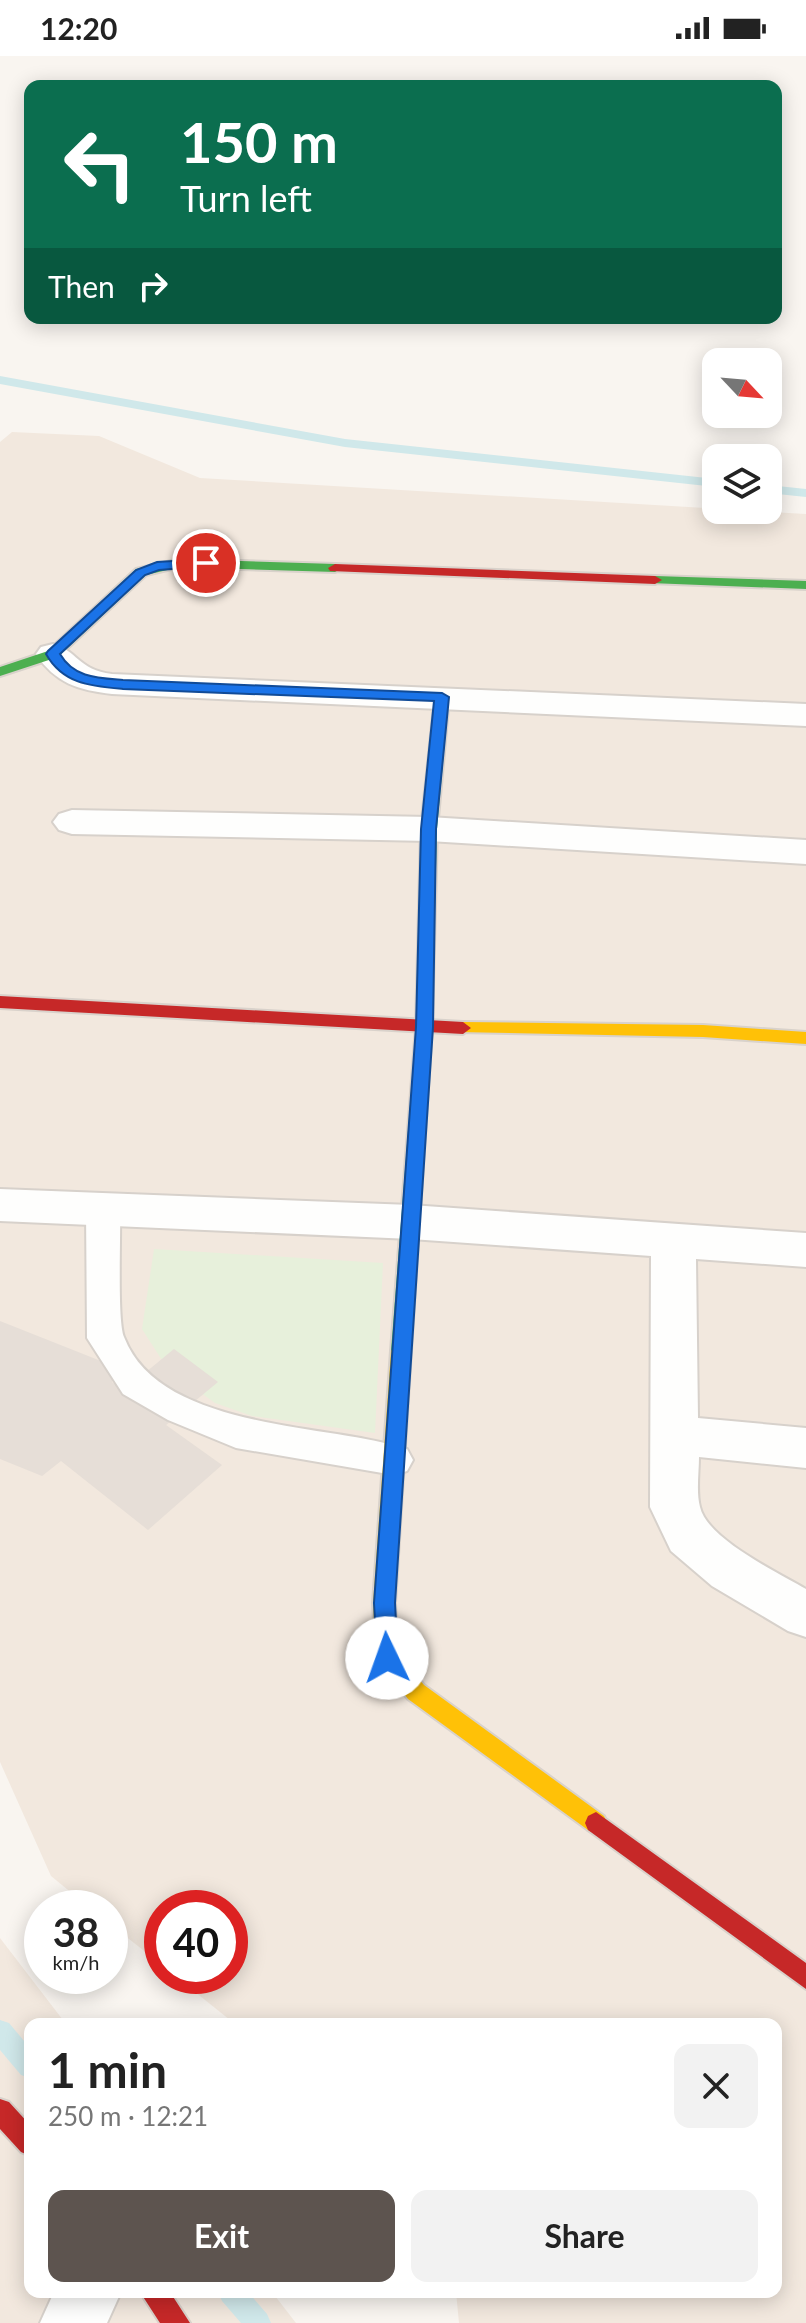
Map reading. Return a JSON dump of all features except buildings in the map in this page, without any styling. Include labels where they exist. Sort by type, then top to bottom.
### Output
[{"type":"street","points":[[0,672],[53,654],[141,572],[180,563],[806,585]]},
{"type":"street","points":[[53,654],[61,668],[84,681],[806,715]]},
{"type":"street","points":[[442,697],[429,829],[424,1027],[384,1603],[387,1658],[416,1692],[806,1977]]},
{"type":"street","points":[[72,822],[429,829],[806,852]]},
{"type":"street","points":[[0,1002],[424,1027],[703,1031],[806,1038]]},
{"type":"street","points":[[0,1205],[411,1222],[806,1250]]},
{"type":"street","points":[[673,1239],[675,1507],[689,1536],[730,1571],[806,1615]]},
{"type":"street","points":[[675,1435],[806,1448]]},
{"type":"street","points":[[0,2111],[24,2137]]},
{"type":"street","points":[[72,2323],[86,2298]]},
{"type":"street","points":[[158,2298],[177,2323]]},
{"type":"lane","points":[[103,1209],[105,1338],[136,1384],[181,1410],[236,1433],[394,1460]]},
{"type":"shaded area","points":[[12,432],[99,436],[200,478],[702,508],[702,524],[782,524],[782,513],[806,514],[806,2323],[459,2323],[457,2298],[782,2298],[782,2018],[228,2018],[198,1994],[248,1994],[248,1890],[144,1890],[144,1951],[128,1938],[128,1890],[68,1890],[51,1876],[0,1762],[0,442]]},
{"type":"shaded area","points":[[0,1938],[24,1969],[24,1994],[43,1994],[61,2018],[24,2018],[24,2298],[277,2298],[296,2323],[0,2323]]},
{"type":"green space","points":[[154,1249],[383,1263],[375,1433],[252,1416],[215,1403],[167,1368],[142,1329]]},
{"type":"waterway","points":[[0,380],[345,443],[702,481]]},
{"type":"waterway","points":[[782,490],[806,493]]},
{"type":"waterway","points":[[0,2032],[24,2059]]},
{"type":"waterway","points":[[236,2298],[258,2323]]},
{"type":"traffic: fast","points":[[0,672],[53,654],[141,572],[180,563],[335,568]]},
{"type":"traffic: fast","points":[[655,580],[806,585]]},
{"type":"traffic: fast","points":[[401,1351],[424,1027],[429,829],[442,697]]},
{"type":"traffic: slow","points":[[463,1028],[703,1031],[806,1038]]},
{"type":"traffic: slow","points":[[401,1351],[384,1603],[387,1658],[416,1692],[596,1823]]},
{"type":"traffic: jam","points":[[335,568],[655,580]]},
{"type":"traffic: jam","points":[[0,1002],[463,1028]]},
{"type":"traffic: jam","points":[[596,1823],[806,1977]]},
{"type":"traffic: jam","points":[[0,2111],[24,2137]]},
{"type":"traffic: jam","points":[[158,2298],[177,2323]]},
{"type":"route","points":[[206,563],[157,566],[141,572],[53,654],[61,668],[84,681],[123,685],[442,697],[429,829],[424,1027],[384,1603],[387,1658]]}]
